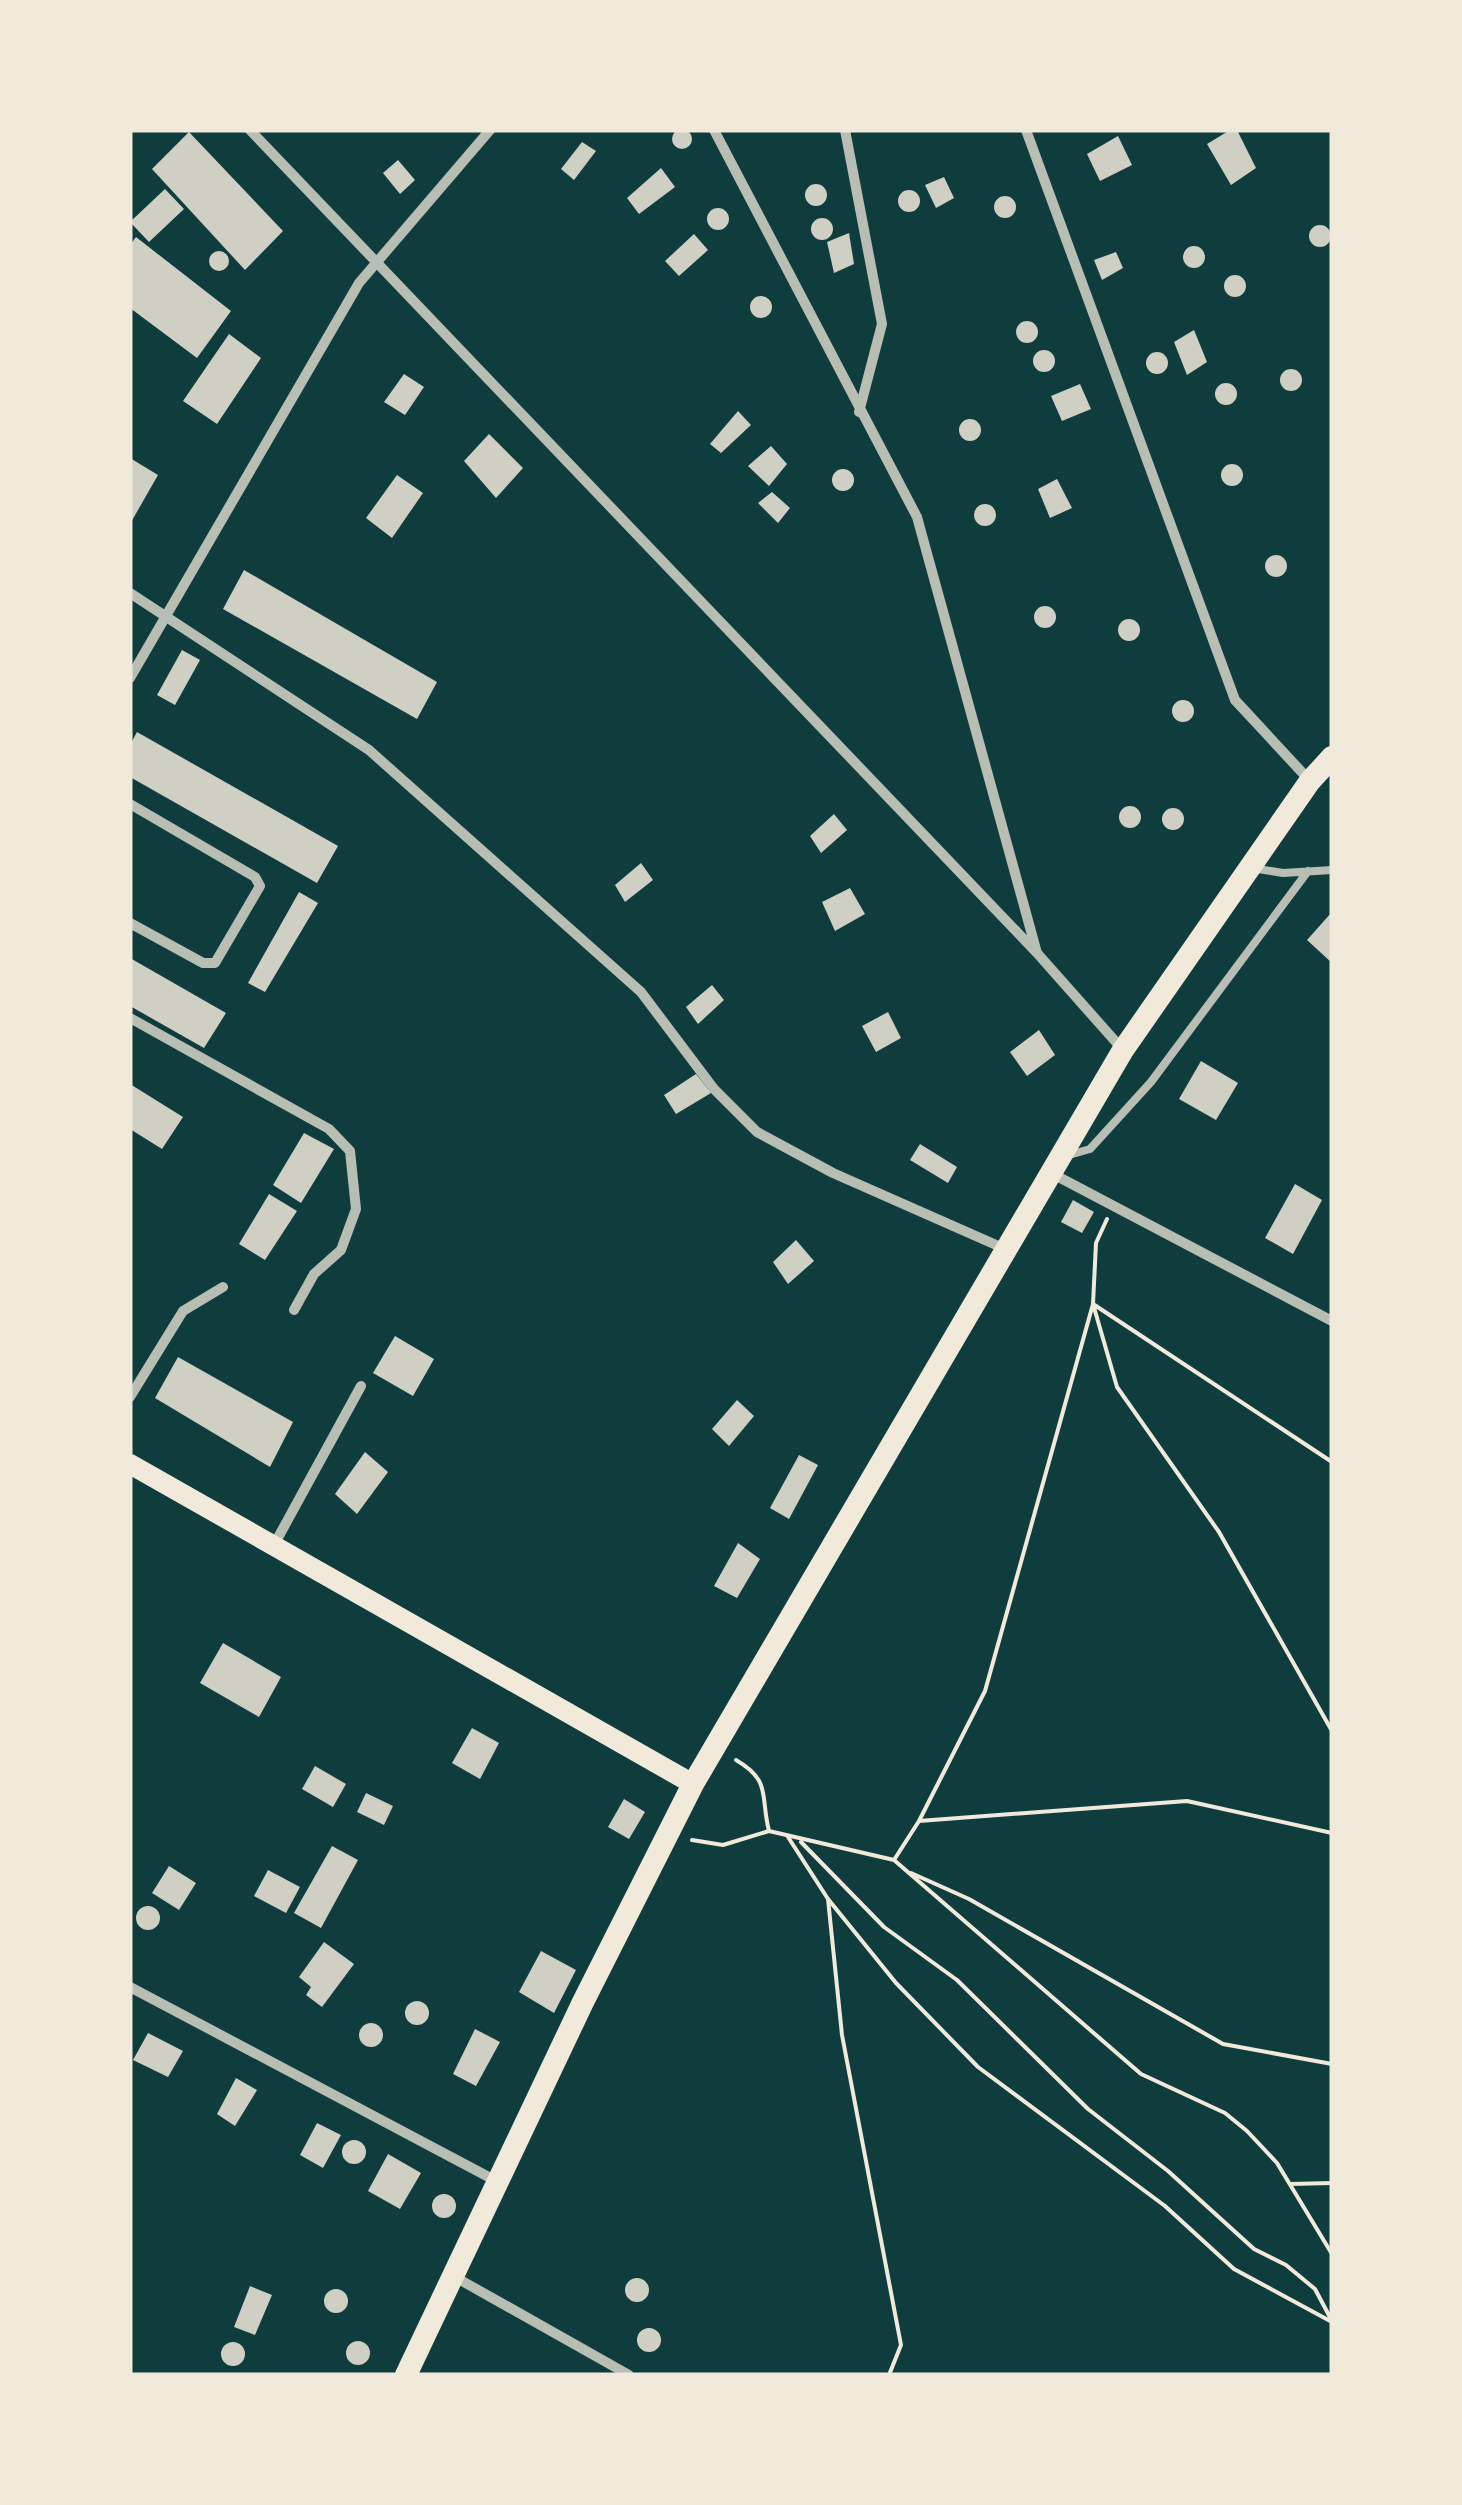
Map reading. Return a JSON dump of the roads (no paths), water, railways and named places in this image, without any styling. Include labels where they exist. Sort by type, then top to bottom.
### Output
[{"type":"main road","points":[[406,2375],[583,2002],[693,1784],[1003,1248],[1123,1050],[1324,770]]},
{"type":"main road","points":[[130,1464],[693,1784]]},
{"type":"street","points":[[250,130],[1036,953],[1123,1050]]},
{"type":"street","points":[[130,678],[358,283],[377,266],[490,130]]},
{"type":"street","points":[[714,130],[917,517],[1036,953]]},
{"type":"street","points":[[845,130],[882,324],[859,412]]},
{"type":"street","points":[[1026,130],[1235,700],[1324,770]]},
{"type":"street","points":[[130,593],[369,750],[641,992],[714,1089],[757,1132],[815,1164],[1003,1248]]},
{"type":"street","points":[[130,804],[255,877],[260,886],[215,963],[204,963],[130,923]]},
{"type":"street","points":[[130,1018],[329,1129],[350,1151],[356,1209],[342,1250],[314,1274],[294,1310]]},
{"type":"street","points":[[1054,1165],[1114,1206],[1332,1320]]},
{"type":"street","points":[[130,1397],[183,1311],[223,1288]]},
{"type":"street","points":[[274,1545],[361,1386]]},
{"type":"street","points":[[130,1986],[500,2183]]},
{"type":"street","points":[[454,2276],[629,2375]]},
{"type":"lane","points":[[1250,868],[1283,873],[1332,870]]},
{"type":"lane","points":[[1054,1165],[1090,1149],[1151,1082],[1308,871]]}]
